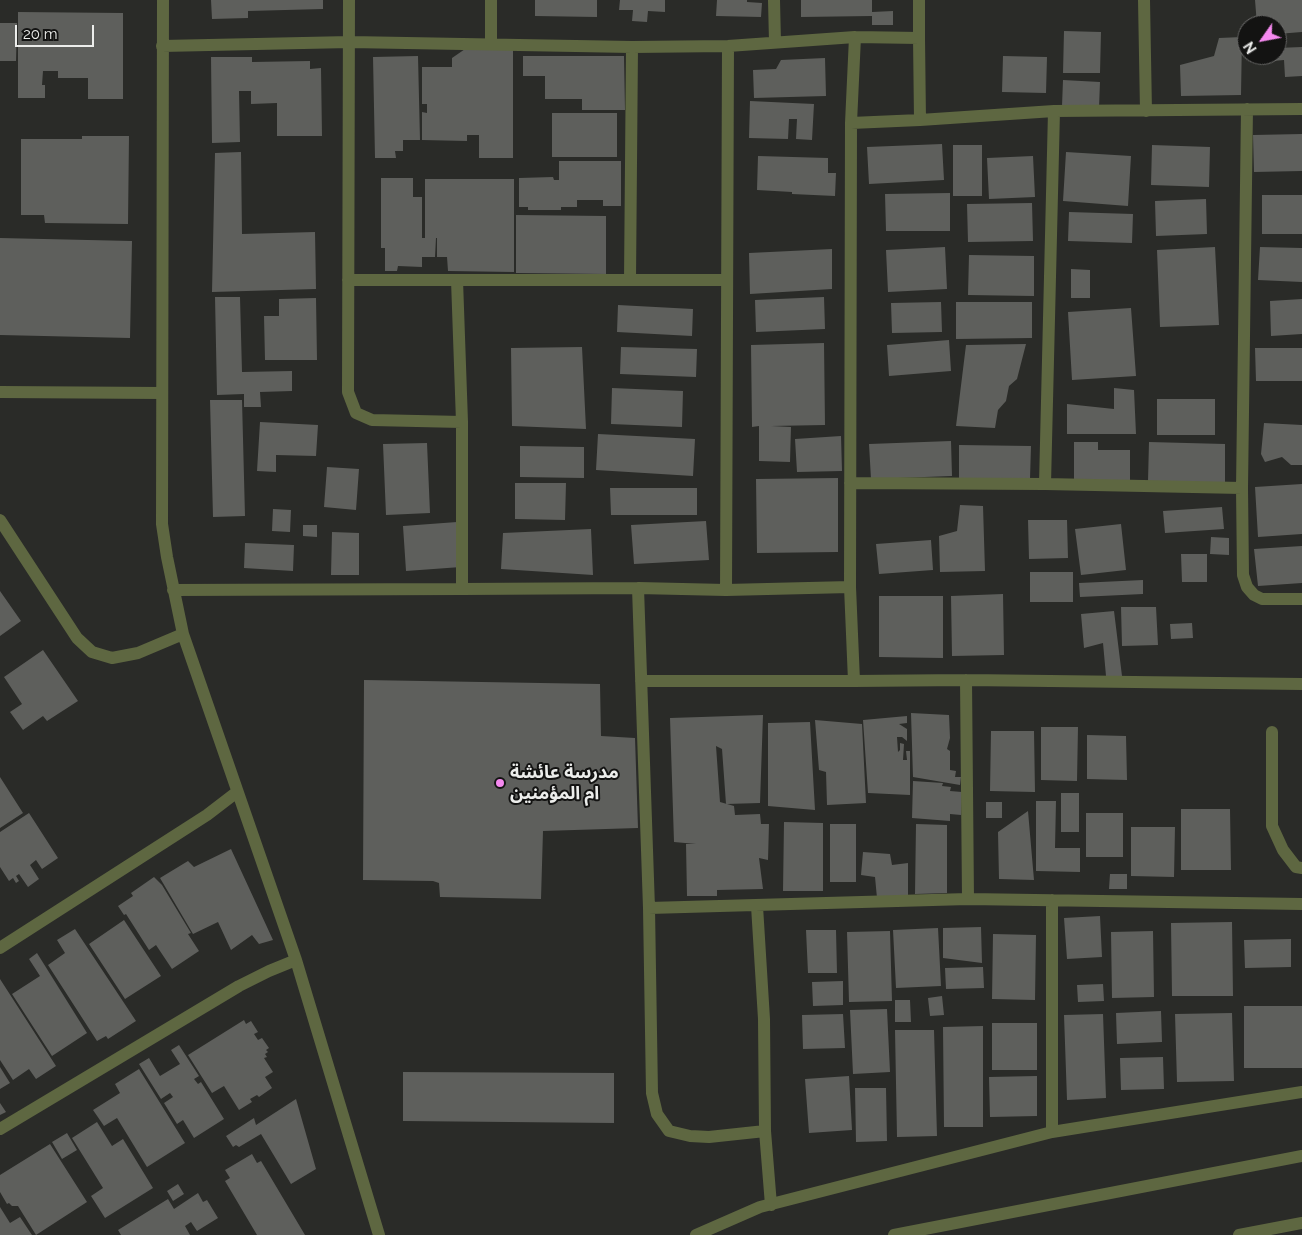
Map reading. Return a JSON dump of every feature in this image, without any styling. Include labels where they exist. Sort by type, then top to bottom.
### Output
[{"type":"street","points":[[163,0],[162,524],[173,590],[183,634],[296,960],[379,1235]]},
{"type":"street","points":[[350,0],[348,392],[356,413],[372,420],[462,422]]},
{"type":"street","points":[[491,0],[491,44]]},
{"type":"street","points":[[774,0],[776,42]]},
{"type":"street","points":[[919,0],[920,120]]},
{"type":"street","points":[[1144,0],[1146,111]]},
{"type":"street","points":[[162,46],[350,42],[632,47],[728,46],[856,37],[919,38]]},
{"type":"street","points":[[854,681],[850,587],[851,123],[856,37]]},
{"type":"street","points":[[726,590],[728,46]]},
{"type":"street","points":[[630,280],[632,47]]},
{"type":"street","points":[[1247,109],[1242,488],[1243,575],[1247,587],[1262,599],[1302,599]]},
{"type":"street","points":[[851,123],[1054,111],[1302,109]]},
{"type":"street","points":[[1044,484],[1054,111]]},
{"type":"street","points":[[348,280],[727,280]]},
{"type":"street","points":[[457,280],[462,422],[462,589]]},
{"type":"street","points":[[0,392],[162,393]]},
{"type":"street","points":[[850,483],[1242,488]]},
{"type":"street","points":[[0,520],[77,638],[92,652],[112,658],[138,653],[183,634]]},
{"type":"street","points":[[173,590],[638,588],[726,590],[850,587]]},
{"type":"street","points":[[638,588],[649,908],[652,1093],[657,1114],[669,1131],[690,1136],[709,1137],[765,1131]]},
{"type":"street","points":[[966,680],[968,899]]},
{"type":"street","points":[[641,681],[966,680],[1302,684]]},
{"type":"street","points":[[1272,732],[1272,826],[1283,850],[1296,867],[1302,868]]},
{"type":"street","points":[[0,948],[206,815],[237,792]]},
{"type":"street","points":[[649,908],[968,899],[1302,904]]},
{"type":"street","points":[[1052,900],[1052,1132]]},
{"type":"street","points":[[757,906],[764,1019],[765,1131],[771,1205]]},
{"type":"street","points":[[0,1129],[239,986],[269,970],[296,960]]},
{"type":"street","points":[[696,1235],[760,1207],[1052,1132],[1302,1092]]},
{"type":"street","points":[[894,1235],[1302,1156]]},
{"type":"street","points":[[1239,1235],[1302,1222]]},
{"type":"building","points":[[211,0],[323,0],[323,9],[248,11],[248,18],[212,19]]},
{"type":"building","points":[[535,0],[597,0],[597,17],[535,16]]},
{"type":"building","points":[[620,0],[665,0],[665,12],[648,11],[647,22],[632,21],[633,10],[619,10]]},
{"type":"building","points":[[717,0],[747,0],[747,2],[762,3],[761,17],[716,16]]},
{"type":"building","points":[[801,0],[872,0],[872,12],[893,11],[893,25],[872,25],[872,16],[801,17]]},
{"type":"building","points":[[1255,0],[1302,0],[1302,32],[1287,33],[1287,15],[1256,15]]},
{"type":"building","points":[[18,12],[123,13],[123,99],[88,99],[88,78],[58,78],[58,71],[43,71],[42,85],[45,85],[45,98],[18,98]]},
{"type":"building","points":[[0,23],[17,23],[16,61],[0,61]]},
{"type":"building","points":[[1064,31],[1101,32],[1100,73],[1063,73]]},
{"type":"building","points":[[1237,37],[1237,65],[1242,65],[1241,95],[1181,96],[1180,65],[1214,56],[1219,38]]},
{"type":"building","points":[[468,47],[513,47],[513,158],[479,158],[479,135],[467,135],[467,141],[422,140],[422,112],[427,113],[427,104],[422,104],[422,67],[452,67],[452,58]]},
{"type":"building","points":[[1302,47],[1302,76],[1285,77],[1284,65],[1287,65],[1287,48]]},
{"type":"building","points":[[418,56],[420,140],[403,140],[403,151],[395,151],[396,158],[375,158],[373,57]]},
{"type":"building","points":[[523,56],[624,56],[625,110],[582,110],[582,99],[545,99],[545,76],[523,76]]},
{"type":"building","points":[[1003,56],[1047,57],[1046,93],[1002,92]]},
{"type":"building","points":[[211,57],[252,57],[252,62],[310,61],[310,69],[321,68],[322,136],[277,136],[277,103],[251,104],[251,91],[239,91],[240,142],[212,143]]},
{"type":"building","points":[[825,58],[826,96],[754,98],[753,70],[776,69],[781,60]]},
{"type":"building","points":[[1063,80],[1100,82],[1099,108],[1062,106]]},
{"type":"building","points":[[750,101],[814,104],[812,140],[796,139],[797,119],[789,119],[788,139],[749,138]]},
{"type":"building","points":[[552,113],[617,113],[617,157],[552,157]]},
{"type":"building","points":[[1302,134],[1302,171],[1254,172],[1253,135]]},
{"type":"building","points":[[82,136],[129,136],[128,224],[45,223],[44,215],[21,215],[21,139],[82,139]]},
{"type":"building","points":[[942,144],[944,180],[869,184],[867,147]]},
{"type":"building","points":[[953,145],[982,145],[982,196],[953,196]]},
{"type":"building","points":[[1152,145],[1210,147],[1209,187],[1151,185]]},
{"type":"building","points":[[241,152],[242,234],[315,232],[316,289],[212,292],[215,153]]},
{"type":"building","points":[[1066,152],[1131,156],[1128,206],[1063,201]]},
{"type":"building","points":[[758,156],[828,158],[828,173],[836,173],[835,196],[757,190]]},
{"type":"building","points":[[1033,156],[1035,197],[989,199],[987,158]]},
{"type":"building","points":[[559,161],[621,161],[621,206],[603,206],[603,200],[577,200],[577,207],[561,207],[561,210],[528,210],[528,207],[519,207],[519,178],[553,177],[554,180],[559,180]]},
{"type":"building","points":[[381,178],[413,178],[413,197],[422,197],[422,238],[425,238],[425,179],[514,179],[514,272],[448,271],[447,257],[437,257],[437,238],[435,257],[422,257],[422,267],[398,266],[397,271],[385,271],[385,248],[381,248]]},
{"type":"building","points":[[950,193],[950,231],[886,231],[885,194]]},
{"type":"building","points":[[1262,195],[1302,195],[1302,234],[1262,234]]},
{"type":"building","points":[[1206,199],[1207,234],[1156,236],[1155,201]]},
{"type":"building","points":[[1032,203],[1033,241],[968,242],[967,204]]},
{"type":"building","points":[[1069,212],[1133,214],[1132,243],[1068,241]]},
{"type":"building","points":[[516,215],[606,216],[606,274],[516,273]]},
{"type":"building","points":[[0,238],[132,241],[130,338],[0,335]]},
{"type":"building","points":[[945,247],[947,289],[888,292],[886,250]]},
{"type":"building","points":[[1215,247],[1219,325],[1160,327],[1157,250]]},
{"type":"building","points":[[1260,247],[1302,248],[1302,282],[1258,280]]},
{"type":"building","points":[[832,249],[832,289],[750,294],[749,253]]},
{"type":"building","points":[[969,255],[1034,256],[1034,296],[968,295]]},
{"type":"building","points":[[1071,269],[1090,270],[1090,298],[1071,298]]},
{"type":"building","points":[[215,297],[240,297],[242,372],[292,371],[292,391],[260,392],[261,407],[244,407],[244,394],[217,395]]},
{"type":"building","points":[[824,297],[825,329],[756,332],[755,300]]},
{"type":"building","points":[[316,298],[317,360],[265,360],[264,316],[279,316],[279,299]]},
{"type":"building","points":[[1302,299],[1302,334],[1271,336],[1270,301]]},
{"type":"building","points":[[941,302],[942,332],[892,333],[891,303]]},
{"type":"building","points":[[956,302],[1032,302],[1032,338],[956,339]]},
{"type":"building","points":[[618,305],[693,309],[692,336],[617,332]]},
{"type":"building","points":[[1131,308],[1136,376],[1072,380],[1068,312]]},
{"type":"building","points":[[949,340],[951,371],[889,376],[887,345]]},
{"type":"building","points":[[824,343],[825,425],[771,426],[791,427],[790,462],[759,461],[759,426],[752,427],[751,345]]},
{"type":"building","points":[[1026,344],[1017,379],[1009,386],[1006,401],[998,410],[995,428],[956,426],[966,345]]},
{"type":"building","points":[[582,347],[586,429],[512,426],[511,348]]},
{"type":"building","points":[[621,347],[697,349],[696,377],[620,374]]},
{"type":"building","points":[[1255,348],[1302,348],[1302,381],[1256,381]]},
{"type":"building","points":[[612,388],[683,391],[682,427],[611,424]]},
{"type":"building","points":[[1114,388],[1134,390],[1136,434],[1067,434],[1067,404],[1114,409]]},
{"type":"building","points":[[1157,399],[1215,399],[1215,435],[1157,435]]},
{"type":"building","points":[[210,400],[242,400],[245,516],[213,517]]},
{"type":"building","points":[[260,422],[318,425],[316,456],[276,455],[276,472],[257,471]]},
{"type":"building","points":[[1264,423],[1302,425],[1302,465],[1291,465],[1282,457],[1265,462],[1261,454]]},
{"type":"building","points":[[598,434],[695,439],[693,476],[596,470]]},
{"type":"building","points":[[841,436],[842,471],[797,472],[795,439]]},
{"type":"building","points":[[951,441],[952,476],[871,479],[869,444]]},
{"type":"building","points":[[1074,442],[1098,442],[1098,450],[1130,450],[1130,481],[1074,481]]},
{"type":"building","points":[[1149,442],[1225,444],[1225,483],[1148,481]]},
{"type":"building","points":[[427,443],[430,513],[386,515],[383,444]]},
{"type":"building","points":[[959,445],[1031,446],[1030,479],[959,478]]},
{"type":"building","points":[[520,446],[584,447],[584,478],[520,477]]},
{"type":"building","points":[[327,467],[359,469],[356,510],[324,507]]},
{"type":"building","points":[[838,478],[838,552],[757,553],[756,479]]},
{"type":"building","points":[[515,483],[566,483],[565,520],[515,519]]},
{"type":"building","points":[[1302,484],[1302,534],[1258,537],[1255,487]]},
{"type":"building","points":[[610,488],[697,488],[697,515],[611,515]]},
{"type":"building","points":[[960,505],[983,506],[985,571],[940,572],[939,536],[957,531]]},
{"type":"building","points":[[1222,507],[1224,529],[1165,533],[1163,511]]},
{"type":"building","points":[[273,509],[291,510],[290,532],[272,531]]},
{"type":"building","points":[[1028,520],[1067,520],[1068,558],[1029,559]]},
{"type":"building","points":[[706,521],[709,560],[634,564],[631,525]]},
{"type":"building","points":[[457,522],[461,567],[406,571],[403,526]]},
{"type":"building","points":[[1121,524],[1126,570],[1081,575],[1075,529]]},
{"type":"building","points":[[303,525],[317,525],[317,537],[303,536]]},
{"type":"building","points":[[591,529],[593,575],[501,569],[503,533]]},
{"type":"building","points":[[332,532],[359,533],[359,575],[331,575]]},
{"type":"building","points":[[1211,537],[1229,538],[1229,555],[1210,554]]},
{"type":"building","points":[[931,540],[933,570],[879,574],[876,544]]},
{"type":"building","points":[[245,543],[294,545],[293,571],[244,568]]},
{"type":"building","points":[[1302,546],[1302,583],[1258,586],[1254,549]]},
{"type":"building","points":[[1181,554],[1207,554],[1207,582],[1182,582]]},
{"type":"building","points":[[1030,572],[1073,572],[1073,602],[1030,602]]},
{"type":"building","points":[[1143,580],[1143,594],[1080,597],[1079,583]]},
{"type":"building","points":[[0,591],[21,621],[0,636]]},
{"type":"building","points":[[1003,594],[1004,655],[952,656],[951,596]]},
{"type":"building","points":[[879,596],[943,596],[943,658],[879,657]]},
{"type":"building","points":[[1121,607],[1156,607],[1158,645],[1122,646]]},
{"type":"building","points":[[1114,611],[1122,676],[1106,676],[1103,643],[1084,648],[1081,614]]},
{"type":"building","points":[[1192,623],[1193,638],[1171,639],[1170,624]]},
{"type":"building","points":[[43,650],[78,701],[47,721],[43,716],[23,730],[10,712],[22,704],[4,677]]},
{"type":"building","name":"مدرسة عائشة ام المؤمنين","points":[[364,680],[600,684],[601,736],[635,738],[638,828],[543,831],[541,899],[440,897],[439,883],[433,881],[363,880]]},
{"type":"building","points":[[911,713],[949,715],[950,738],[947,749],[950,751],[950,770],[956,771],[955,777],[961,777],[960,785],[913,777]]},
{"type":"building","points":[[763,715],[760,803],[727,804],[734,806],[735,815],[760,814],[761,824],[769,824],[768,860],[759,858],[763,889],[717,890],[717,896],[687,896],[686,844],[696,844],[674,842],[670,718]],"holes":[[[716,746],[722,749],[726,804],[720,802]]]},
{"type":"building","points":[[907,716],[907,723],[899,724],[907,729],[907,741],[902,737],[897,737],[898,752],[900,750],[900,743],[904,744],[903,760],[907,760],[906,751],[910,751],[910,795],[868,793],[863,720]]},
{"type":"building","points":[[815,720],[862,724],[866,803],[827,805],[826,772],[819,770]]},
{"type":"building","points":[[810,722],[815,810],[768,806],[768,723]]},
{"type":"building","points":[[1041,727],[1078,727],[1077,781],[1041,780]]},
{"type":"building","points":[[991,731],[1034,731],[1035,792],[990,791]]},
{"type":"building","points":[[1087,735],[1126,736],[1127,780],[1087,779]]},
{"type":"building","points":[[0,777],[23,813],[0,828]]},
{"type":"building","points":[[913,781],[943,783],[942,786],[951,787],[950,791],[962,792],[961,815],[950,814],[950,821],[912,818]]},
{"type":"building","points":[[1061,793],[1079,793],[1079,832],[1061,832]]},
{"type":"building","points":[[1036,801],[1056,801],[1055,848],[1080,848],[1080,872],[1036,871]]},
{"type":"building","points":[[986,802],[1002,802],[1002,818],[986,818]]},
{"type":"building","points":[[1181,809],[1230,809],[1231,870],[1181,870]]},
{"type":"building","points":[[1028,811],[1034,880],[999,879],[998,832]]},
{"type":"building","points":[[29,813],[58,858],[42,869],[36,860],[30,865],[39,879],[28,887],[19,874],[16,876],[19,881],[16,883],[13,878],[9,881],[0,867],[0,832]]},
{"type":"building","points":[[1086,813],[1123,813],[1123,857],[1086,857]]},
{"type":"building","points":[[784,822],[823,823],[823,891],[783,891]]},
{"type":"building","points":[[830,824],[856,824],[856,882],[830,882]]},
{"type":"building","points":[[916,824],[947,825],[947,893],[915,894]]},
{"type":"building","points":[[1131,827],[1175,827],[1174,877],[1131,876]]},
{"type":"building","points":[[231,849],[273,940],[259,944],[252,935],[231,950],[218,922],[193,934],[160,878],[188,861],[194,867]]},
{"type":"building","points":[[863,852],[890,854],[892,865],[908,863],[908,898],[877,898],[875,877],[861,875]]},
{"type":"building","points":[[1110,874],[1127,874],[1127,889],[1109,889]]},
{"type":"building","points":[[154,877],[162,885],[191,933],[188,934],[199,951],[172,969],[156,945],[149,950],[126,914],[124,915],[118,906],[133,896],[131,893]]},
{"type":"building","points":[[1100,916],[1102,957],[1067,959],[1064,918]]},
{"type":"building","points":[[124,920],[161,976],[125,999],[89,944]]},
{"type":"building","points":[[1232,922],[1233,996],[1172,996],[1171,923]]},
{"type":"building","points":[[981,927],[982,963],[943,958],[943,928]]},
{"type":"building","points":[[938,928],[941,986],[896,988],[893,930]]},
{"type":"building","points":[[75,929],[136,1021],[108,1039],[106,1036],[97,1041],[48,965],[65,953],[57,940]]},
{"type":"building","points":[[806,930],[836,930],[837,973],[808,973]]},
{"type":"building","points":[[890,931],[892,1001],[849,1002],[847,932]]},
{"type":"building","points":[[1153,931],[1154,997],[1112,998],[1111,932]]},
{"type":"building","points":[[993,934],[1036,935],[1035,1000],[992,999]]},
{"type":"building","points":[[1291,939],[1291,967],[1245,968],[1244,940]]},
{"type":"building","points":[[37,953],[87,1033],[52,1056],[12,994],[40,976],[29,959]]},
{"type":"building","points":[[983,967],[984,988],[946,989],[945,968]]},
{"type":"building","points":[[0,979],[56,1066],[36,1079],[29,1069],[13,1080],[0,1060]]},
{"type":"building","points":[[843,981],[843,1005],[813,1006],[812,982]]},
{"type":"building","points":[[1103,984],[1104,1001],[1078,1002],[1077,985]]},
{"type":"building","points":[[942,996],[944,1015],[930,1016],[928,998]]},
{"type":"building","points":[[895,1000],[910,1000],[911,1022],[895,1022]]},
{"type":"building","points":[[1244,1006],[1302,1006],[1302,1068],[1244,1068]]},
{"type":"building","points":[[887,1009],[890,1072],[853,1074],[850,1010]]},
{"type":"building","points":[[1161,1011],[1162,1042],[1117,1044],[1116,1013]]},
{"type":"building","points":[[1232,1013],[1234,1081],[1177,1082],[1175,1014]]},
{"type":"building","points":[[843,1014],[845,1048],[803,1049],[802,1015]]},
{"type":"building","points":[[1103,1014],[1106,1098],[1067,1100],[1064,1015]]},
{"type":"building","points":[[244,1020],[246,1024],[251,1021],[258,1032],[254,1034],[258,1040],[262,1038],[269,1048],[265,1054],[267,1057],[264,1058],[273,1072],[265,1077],[272,1088],[259,1097],[257,1095],[250,1099],[252,1102],[239,1110],[224,1086],[212,1093],[188,1055]]},
{"type":"building","points":[[992,1023],[1037,1023],[1037,1070],[992,1070]]},
{"type":"building","points":[[983,1026],[983,1127],[944,1127],[943,1027]]},
{"type":"building","points":[[895,1030],[934,1030],[937,1136],[897,1137]]},
{"type":"building","points":[[179,1045],[199,1076],[194,1079],[198,1084],[201,1082],[224,1119],[194,1138],[183,1120],[177,1124],[164,1103],[173,1097],[170,1093],[161,1099],[139,1064],[149,1058],[160,1076],[180,1064],[171,1050]]},
{"type":"building","points":[[1163,1057],[1164,1089],[1121,1090],[1120,1058]]},
{"type":"building","points":[[0,1067],[10,1083],[0,1089]]},
{"type":"building","points":[[139,1069],[185,1143],[147,1167],[117,1118],[104,1126],[93,1110],[120,1093],[115,1084]]},
{"type":"building","points":[[403,1072],[614,1073],[614,1123],[403,1121]]},
{"type":"building","points":[[849,1076],[852,1130],[809,1133],[805,1079]]},
{"type":"building","points":[[1037,1076],[1037,1116],[990,1117],[989,1077]]},
{"type":"building","points":[[855,1088],[886,1088],[887,1141],[856,1142]]},
{"type":"building","points":[[296,1099],[316,1169],[291,1184],[261,1134],[239,1147],[236,1145],[233,1147],[226,1136],[254,1118],[256,1125]]},
{"type":"building","points":[[0,1103],[6,1112],[0,1115]]},
{"type":"building","points":[[97,1122],[112,1146],[123,1139],[153,1188],[105,1218],[91,1196],[103,1188],[72,1138]]},
{"type":"building","points":[[67,1133],[77,1150],[62,1159],[52,1142]]},
{"type":"building","points":[[50,1144],[87,1202],[36,1235],[18,1206],[7,1204],[0,1192],[0,1175]]},
{"type":"building","points":[[252,1154],[257,1163],[261,1161],[305,1235],[257,1235],[225,1181],[230,1178],[225,1170]]},
{"type":"building","points":[[178,1184],[184,1194],[173,1201],[167,1191]]},
{"type":"building","points":[[198,1193],[203,1202],[207,1200],[218,1218],[197,1231],[191,1222],[185,1226],[190,1235],[121,1235],[118,1230],[168,1199],[174,1209]]},
{"type":"building","points":[[0,1207],[10,1223],[20,1217],[32,1235],[0,1235]]},
{"type":"place","name":"مدرسة عائشة ام المؤمنين","points":[[500,783]]}]
